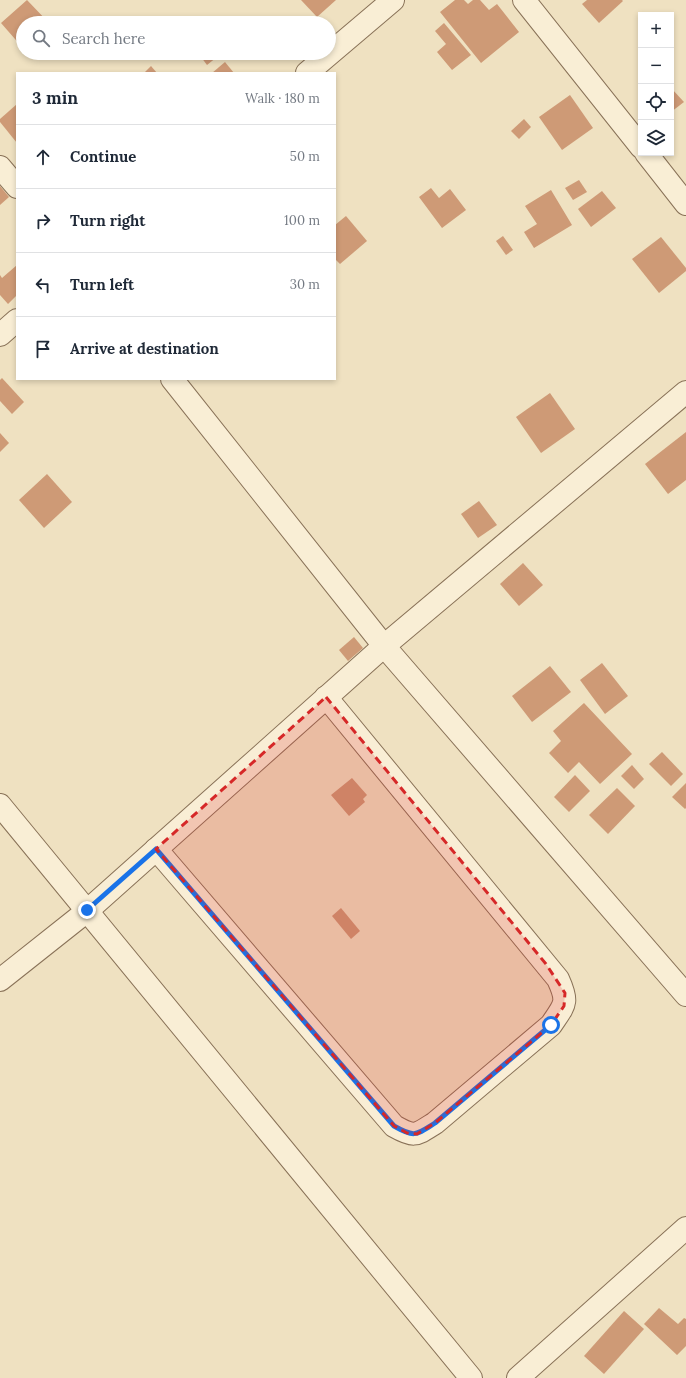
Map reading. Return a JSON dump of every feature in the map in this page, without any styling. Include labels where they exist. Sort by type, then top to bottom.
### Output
[{"type":"street","points":[[336,48],[393,0]]},
{"type":"street","points":[[524,0],[638,143]]},
{"type":"street","points":[[308,72],[322,60]]},
{"type":"street","points":[[648,156],[686,204]]},
{"type":"street","points":[[0,167],[16,186]]},
{"type":"street","points":[[0,335],[16,321]]},
{"type":"street","points":[[173,380],[384,646],[686,995]]},
{"type":"street","points":[[0,980],[87,910],[384,646],[686,392]]},
{"type":"street","points":[[156,849],[394,1126],[406,1133],[417,1134],[435,1123],[551,1025],[564,1006],[565,993],[558,979],[326,697]]},
{"type":"street","points":[[0,805],[471,1378]]},
{"type":"street","points":[[518,1378],[686,1228]]},
{"type":"highlighted area","points":[[326,697],[546,964],[565,993],[564,1006],[551,1025],[435,1123],[417,1134],[407,1133],[394,1126],[156,849]]},
{"type":"building","points":[[27,0],[42,16],[16,16],[16,40],[1,23]]},
{"type":"building","points":[[301,0],[336,0],[318,16],[316,16]]},
{"type":"building","points":[[455,0],[464,0],[468,4],[473,0],[480,0],[489,10],[497,4],[519,32],[481,63],[440,12]]},
{"type":"building","points":[[587,0],[623,1],[599,23],[582,4]]},
{"type":"building","points":[[444,23],[471,55],[452,70],[437,52],[446,44],[435,31]]},
{"type":"building","points":[[203,60],[213,60],[207,65]]},
{"type":"building","points":[[225,62],[233,72],[213,72]]},
{"type":"building","points":[[151,66],[156,72],[145,72]]},
{"type":"building","points":[[674,91],[684,102],[674,110]]},
{"type":"building","points":[[570,95],[593,128],[562,150],[539,117]]},
{"type":"building","points":[[16,105],[16,142],[0,122],[0,119]]},
{"type":"building","points":[[524,119],[531,127],[519,139],[511,131]]},
{"type":"building","points":[[579,180],[587,192],[573,200],[565,188]]},
{"type":"building","points":[[0,186],[9,197],[0,205]]},
{"type":"building","points":[[431,188],[439,198],[450,189],[466,210],[442,228],[419,197]]},
{"type":"building","points":[[551,190],[572,225],[534,248],[524,232],[537,224],[525,206]]},
{"type":"building","points":[[602,191],[616,208],[591,227],[578,209]]},
{"type":"building","points":[[346,216],[367,241],[340,264],[336,260],[336,224]]},
{"type":"building","points":[[503,236],[513,250],[506,255],[496,241]]},
{"type":"building","points":[[661,237],[686,268],[686,271],[659,293],[632,259]]},
{"type":"building","points":[[16,266],[16,296],[8,304],[0,295],[0,275],[2,278]]},
{"type":"building","points":[[2,378],[24,402],[12,414],[0,401],[0,380]]},
{"type":"building","points":[[550,393],[575,429],[541,453],[516,417]]},
{"type":"building","points":[[686,432],[686,480],[668,494],[645,464]]},
{"type":"building","points":[[0,433],[9,443],[0,452]]},
{"type":"building","points":[[47,474],[72,502],[44,528],[19,500]]},
{"type":"building","points":[[479,501],[497,525],[478,538],[461,514]]},
{"type":"building","points":[[523,563],[543,585],[519,606],[500,584]]},
{"type":"building","points":[[354,637],[363,648],[348,661],[339,650]]},
{"type":"building","points":[[602,663],[628,696],[605,714],[580,680]]},
{"type":"building","points":[[550,666],[571,692],[532,722],[512,696]]},
{"type":"building","points":[[584,703],[632,754],[600,784],[579,762],[568,773],[549,753],[561,741],[553,731]]},
{"type":"building","points":[[662,752],[683,774],[671,786],[649,764]]},
{"type":"building","points":[[632,765],[644,779],[634,789],[621,776]]},
{"type":"building","points":[[575,775],[590,791],[569,812],[554,797]]},
{"type":"building","points":[[352,778],[367,795],[363,799],[365,802],[349,816],[331,795]]},
{"type":"building","points":[[686,783],[686,808],[685,809],[672,797]]},
{"type":"building","points":[[617,788],[635,806],[608,834],[589,815]]},
{"type":"building","points":[[341,908],[360,931],[351,939],[332,916]]},
{"type":"building","points":[[659,1308],[678,1324],[684,1318],[686,1319],[686,1346],[677,1355],[644,1324]]},
{"type":"building","points":[[624,1311],[644,1329],[604,1374],[584,1356]]},
{"type":"route","points":[[87,910],[156,849],[394,1126],[406,1133],[417,1134],[435,1123],[551,1025]]}]
